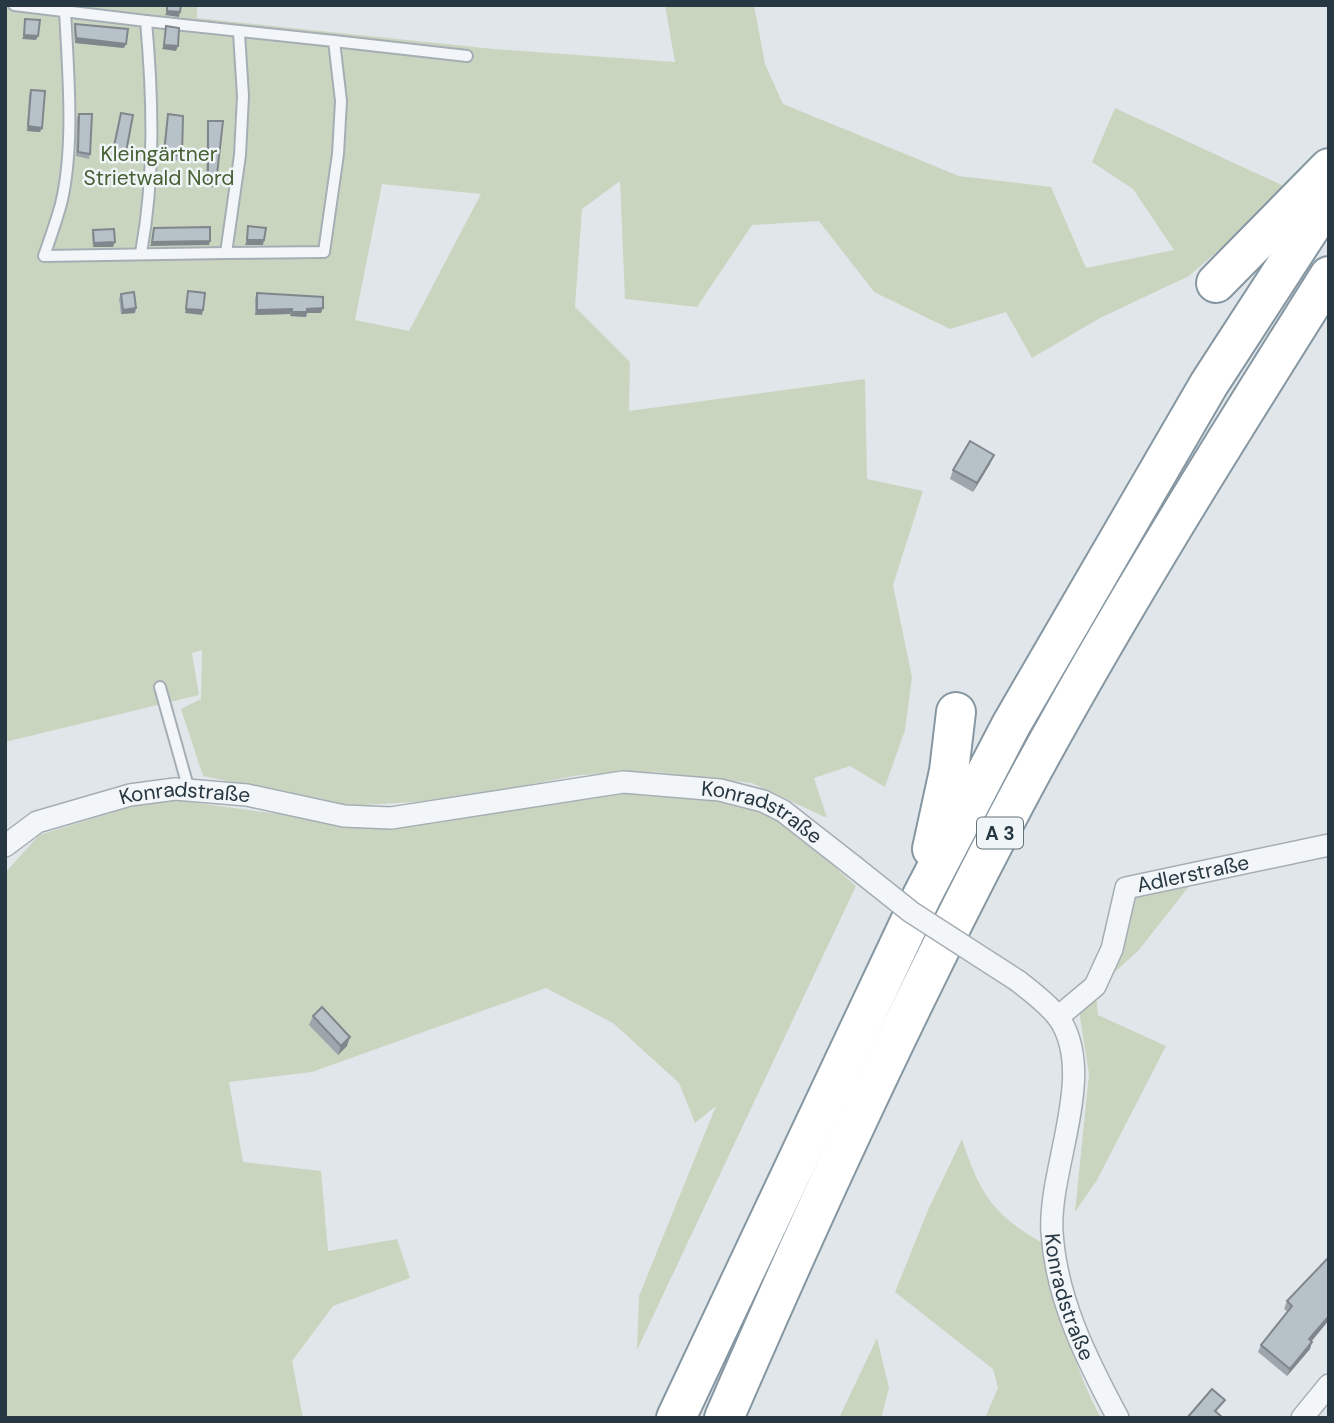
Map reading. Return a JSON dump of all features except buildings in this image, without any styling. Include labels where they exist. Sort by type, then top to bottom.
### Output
[{"type":"highway","points":[[1216,283],[1329,168]]},
{"type":"highway","name":"A 3","points":[[676,1418],[922,896],[1011,725],[1209,384],[1329,199]]},
{"type":"highway","name":"A 3","points":[[724,1418],[802,1238],[965,900],[1027,782],[1161,544],[1329,276]]},
{"type":"highway","points":[[922,896],[949,771],[956,712]]},
{"type":"street","name":"Konradstraße","points":[[5,846],[37,822],[130,794],[175,789],[247,795],[344,816],[391,818],[622,782],[720,790],[763,801],[783,811],[911,912],[1018,981],[1058,1017],[1072,1052],[1073,1084],[1053,1201],[1055,1261],[1073,1325],[1118,1418]]},
{"type":"street","name":"Adlerstraße","points":[[1058,1017],[1095,986],[1112,949],[1126,888],[1329,845]]},
{"type":"street","points":[[1302,1418],[1329,1385]]},
{"type":"lane","points":[[15,5],[239,33],[467,56]]},
{"type":"lane","points":[[65,11],[69,94],[67,144],[61,202],[44,256],[324,252],[338,154],[341,101],[334,41]]},
{"type":"lane","points":[[141,253],[149,206],[153,95],[146,21]]},
{"type":"lane","points":[[226,253],[240,155],[243,96],[239,33]]},
{"type":"lane","points":[[160,687],[189,790]]},
{"type":"green space","name":"Kleingärtner Strietwald Nord","points":[[5,5],[197,5],[197,18],[494,49],[675,62],[665,5],[754,5],[765,64],[783,104],[959,176],[1051,187],[1086,268],[1174,250],[1133,189],[1092,162],[1115,108],[1284,186],[1249,224],[1189,276],[1100,318],[1032,358],[1006,312],[950,329],[874,292],[819,221],[752,225],[697,307],[625,299],[620,181],[582,209],[575,307],[630,362],[629,411],[865,379],[867,479],[923,491],[893,585],[912,677],[905,730],[885,787],[850,766],[814,778],[827,818],[752,783],[654,772],[580,775],[446,800],[348,806],[203,776],[181,709],[201,699],[202,650],[192,653],[199,695],[5,742]],"holes":[[[382,184],[481,194],[409,331],[355,320]]]},
{"type":"green space","points":[[623,791],[727,801],[766,813],[801,837],[856,886],[637,1350],[639,1296],[716,1106],[695,1123],[679,1083],[613,1023],[546,988],[312,1072],[229,1082],[243,1162],[321,1171],[328,1251],[397,1239],[410,1278],[333,1306],[292,1361],[303,1418],[5,1418],[5,873],[39,835],[160,798],[323,820],[349,827],[446,821]]},
{"type":"green space","points":[[1190,885],[1138,951],[1108,978],[1135,895]]},
{"type":"green space","points":[[1096,994],[1098,1015],[1166,1046],[1097,1180],[1075,1212],[1089,1074],[1079,1011]]},
{"type":"green space","points":[[962,1139],[976,1176],[992,1203],[1015,1225],[1048,1246],[1074,1355],[1101,1418],[985,1418],[998,1388],[993,1369],[895,1292],[928,1210]]},
{"type":"green space","points":[[877,1338],[889,1388],[881,1418],[839,1418]]}]
